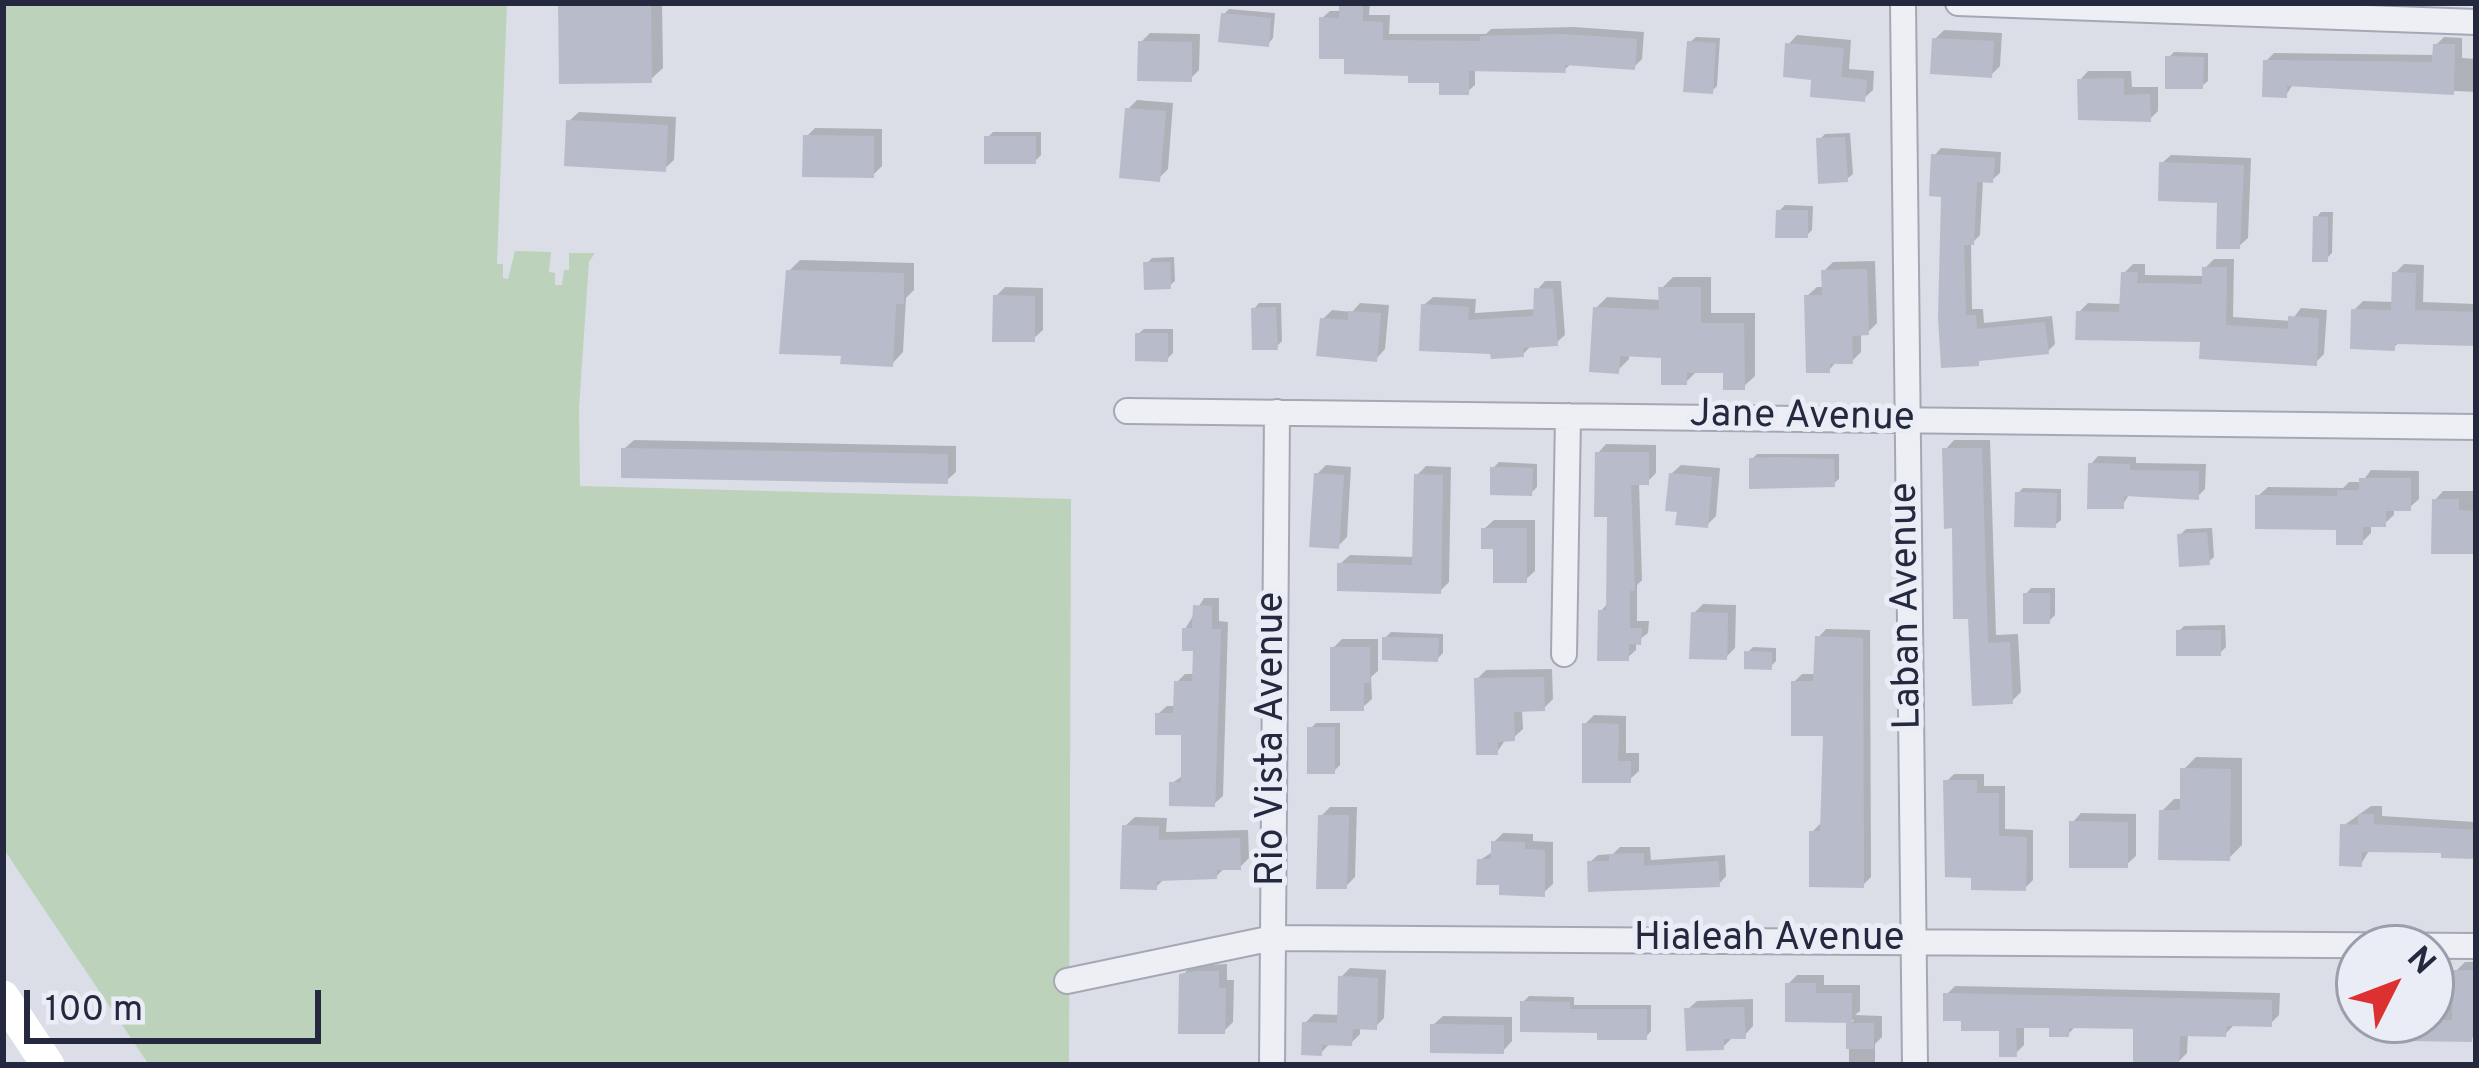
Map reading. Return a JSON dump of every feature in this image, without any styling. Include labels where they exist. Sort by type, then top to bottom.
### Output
[{"type":"street","name":"Laban Avenue","points":[[1903,3],[1915,1065]]},
{"type":"street","points":[[1958,3],[2476,22]]},
{"type":"street","name":"Jane Avenue","points":[[1127,411],[2476,427]]},
{"type":"street","name":"Rio Vista Avenue","points":[[1272,1065],[1277,412]]},
{"type":"street","points":[[1564,654],[1568,416]]},
{"type":"street","name":"Hialeah Avenue","points":[[1067,981],[1273,938],[2476,946]]},
{"type":"street","points":[[3,997],[48,1065]]},
{"type":"green space","points":[[3,3],[507,3],[497,264],[503,264],[503,278],[508,279],[515,251],[551,252],[549,272],[555,273],[555,285],[562,285],[564,270],[569,270],[569,253],[595,253],[589,262],[579,407],[580,486],[1071,499],[1069,1065],[149,1065],[3,848]]},
{"type":"building","points":[[558,3],[651,3],[652,83],[559,84]]},
{"type":"building","points":[[1339,3],[1363,3],[1363,21],[1383,22],[1383,40],[1480,41],[1480,36],[1564,34],[1637,39],[1635,70],[1565,65],[1566,73],[1469,71],[1469,95],[1439,95],[1439,83],[1408,83],[1408,76],[1344,74],[1344,59],[1319,59],[1319,17],[1339,18]]},
{"type":"building","points":[[1221,13],[1271,18],[1269,47],[1218,42]]},
{"type":"building","points":[[1932,38],[1994,41],[1992,78],[1930,74]]},
{"type":"building","points":[[1138,41],[1192,42],[1192,82],[1137,81]]},
{"type":"building","points":[[1687,41],[1716,43],[1713,94],[1683,92]]},
{"type":"building","points":[[1785,43],[1844,48],[1841,77],[1867,80],[1865,102],[1810,97],[1811,80],[1783,77]]},
{"type":"building","points":[[2433,44],[2455,44],[2454,95],[2287,86],[2287,98],[2262,97],[2263,60],[2432,62]]},
{"type":"building","points":[[2165,56],[2204,57],[2203,89],[2165,89]]},
{"type":"building","points":[[2124,78],[2124,95],[2150,94],[2151,122],[2078,120],[2077,79]]},
{"type":"building","points":[[1125,108],[1166,111],[1160,182],[1119,178]]},
{"type":"building","points":[[566,120],[668,125],[666,172],[564,166]]},
{"type":"building","points":[[803,135],[874,136],[874,178],[802,177]]},
{"type":"building","points":[[984,136],[1036,136],[1036,164],[984,164]]},
{"type":"building","points":[[1845,137],[1848,182],[1818,184],[1816,138]]},
{"type":"building","points":[[1931,154],[1995,158],[1993,183],[1977,182],[1974,245],[1964,245],[1966,315],[1976,315],[1977,329],[2045,322],[2049,354],[1941,368],[1941,197],[1929,196]]},
{"type":"building","points":[[2159,162],[2244,165],[2240,249],[2216,249],[2217,203],[2158,201]]},
{"type":"building","points":[[1776,210],[1808,210],[1808,238],[1775,238]]},
{"type":"building","points":[[2313,216],[2328,217],[2328,262],[2312,262]]},
{"type":"building","points":[[1143,262],[1170,262],[1171,289],[1144,290]]},
{"type":"building","points":[[2202,267],[2227,267],[2226,325],[2288,329],[2288,316],[2319,318],[2317,366],[2199,359],[2200,342],[2075,340],[2076,311],[2119,312],[2121,272],[2138,272],[2137,283],[2202,284]]},
{"type":"building","points":[[1867,269],[1869,335],[1852,336],[1853,364],[1830,364],[1830,373],[1806,373],[1804,295],[1822,295],[1821,270]]},
{"type":"building","points":[[786,270],[904,273],[904,304],[896,304],[893,367],[840,364],[841,356],[779,354]]},
{"type":"building","points":[[2392,272],[2416,273],[2415,310],[2476,312],[2476,346],[2395,344],[2395,351],[2350,349],[2351,309],[2391,310]]},
{"type":"building","points":[[1658,287],[1701,287],[1701,323],[1744,323],[1745,390],[1723,390],[1723,373],[1687,373],[1687,385],[1661,385],[1661,358],[1620,356],[1619,374],[1589,372],[1593,307],[1659,310]]},
{"type":"building","points":[[1534,288],[1553,289],[1558,346],[1523,348],[1524,357],[1491,359],[1490,354],[1419,351],[1421,304],[1469,307],[1468,320],[1533,316]]},
{"type":"building","points":[[993,295],[1035,296],[1035,342],[992,342]]},
{"type":"building","points":[[1276,307],[1278,350],[1252,350],[1251,308]]},
{"type":"building","points":[[1348,311],[1381,313],[1377,362],[1316,356],[1320,318],[1348,320]]},
{"type":"building","points":[[1135,333],[1168,333],[1168,362],[1135,361]]},
{"type":"building","points":[[621,448],[948,454],[948,484],[621,478]]},
{"type":"building","points":[[1942,448],[1982,448],[1988,643],[2010,642],[2013,704],[1972,706],[1968,619],[1953,619],[1952,528],[1944,529]]},
{"type":"building","points":[[1595,452],[1649,452],[1649,485],[1631,485],[1635,591],[1630,591],[1630,628],[1642,628],[1641,645],[1629,644],[1629,661],[1597,661],[1598,610],[1606,610],[1607,517],[1594,517]]},
{"type":"building","points":[[1749,458],[1834,459],[1835,487],[1749,489]]},
{"type":"building","points":[[2088,463],[2130,464],[2130,470],[2199,471],[2199,500],[2124,496],[2124,509],[2087,509]]},
{"type":"building","points":[[1490,467],[1533,468],[1532,496],[1490,495]]},
{"type":"building","points":[[1314,473],[1344,475],[1339,549],[1309,547]]},
{"type":"building","points":[[1669,473],[1712,477],[1708,528],[1675,525],[1677,512],[1665,511]]},
{"type":"building","points":[[1414,474],[1443,475],[1441,594],[1337,591],[1337,563],[1412,565]]},
{"type":"building","points":[[2359,478],[2411,478],[2411,511],[2386,511],[2386,527],[2363,527],[2363,545],[2336,545],[2336,530],[2255,529],[2255,495],[2337,496],[2337,490],[2359,490]]},
{"type":"building","points":[[2015,492],[2057,493],[2056,528],[2014,527]]},
{"type":"building","points":[[2432,499],[2459,499],[2459,510],[2476,511],[2476,554],[2431,554]]},
{"type":"building","points":[[1481,528],[1527,528],[1527,583],[1493,583],[1493,549],[1481,549]]},
{"type":"building","points":[[2207,532],[2210,565],[2179,567],[2177,534]]},
{"type":"building","points":[[2023,593],[2050,593],[2050,624],[2023,624]]},
{"type":"building","points":[[1193,605],[1212,606],[1212,629],[1221,629],[1215,807],[1169,806],[1169,782],[1181,782],[1181,735],[1155,735],[1155,713],[1173,713],[1174,681],[1192,681],[1193,651],[1182,651],[1182,628],[1192,628]]},
{"type":"building","points":[[1691,612],[1728,613],[1727,660],[1689,659]]},
{"type":"building","points":[[2176,630],[2221,630],[2221,656],[2176,656]]},
{"type":"building","points":[[1815,636],[1863,638],[1864,888],[1809,887],[1809,831],[1820,831],[1823,736],[1791,736],[1791,681],[1813,681]]},
{"type":"building","points":[[1382,637],[1439,638],[1438,662],[1382,660]]},
{"type":"building","points":[[1330,647],[1370,647],[1364,711],[1330,711]]},
{"type":"building","points":[[1744,651],[1772,652],[1772,670],[1744,669]]},
{"type":"building","points":[[1544,677],[1545,711],[1514,712],[1515,741],[1498,742],[1498,755],[1476,755],[1474,678]]},
{"type":"building","points":[[1582,723],[1619,724],[1618,761],[1631,761],[1631,783],[1582,783]]},
{"type":"building","points":[[1307,727],[1335,727],[1335,774],[1307,774]]},
{"type":"building","points":[[2180,768],[2231,769],[2230,861],[2158,860],[2159,810],[2180,810]]},
{"type":"building","points":[[1943,780],[1977,780],[1977,793],[1999,793],[1999,836],[2027,837],[2026,891],[1971,890],[1971,878],[1945,877]]},
{"type":"building","points":[[2358,814],[2374,814],[2374,824],[2476,830],[2476,859],[2441,858],[2441,853],[2362,852],[2362,867],[2339,866],[2340,824],[2358,825]]},
{"type":"building","points":[[1318,815],[1349,815],[1347,889],[1316,889]]},
{"type":"building","points":[[2069,821],[2128,822],[2128,868],[2069,868]]},
{"type":"building","points":[[1122,825],[1159,826],[1159,840],[1240,838],[1241,870],[1217,870],[1217,879],[1157,881],[1157,890],[1120,889]]},
{"type":"building","points":[[1491,841],[1525,842],[1525,849],[1545,850],[1545,897],[1499,895],[1499,885],[1476,885],[1477,859],[1491,859]]},
{"type":"building","points":[[1644,853],[1644,866],[1718,861],[1720,887],[1588,892],[1587,861],[1609,861],[1609,854]]},
{"type":"building","points":[[2455,970],[2476,970],[2472,1042],[2455,1042]]},
{"type":"building","points":[[1219,971],[1219,988],[1226,988],[1225,1034],[1178,1034],[1179,974]]},
{"type":"building","points":[[1338,976],[1378,978],[1377,1030],[1353,1029],[1352,1046],[1322,1045],[1322,1056],[1301,1055],[1302,1022],[1337,1023]]},
{"type":"building","points":[[1785,983],[1816,983],[1816,993],[1852,993],[1852,1023],[1785,1022]]},
{"type":"building","points":[[1943,993],[2272,1000],[2272,1027],[2227,1026],[2226,1037],[2180,1036],[2179,1065],[2133,1064],[2133,1029],[2069,1028],[2069,1037],[2049,1037],[2049,1028],[2016,1028],[2017,1057],[1999,1057],[1999,1031],[1961,1031],[1961,1021],[1943,1021]]},
{"type":"building","points":[[1520,1001],[1570,1002],[1570,1009],[1647,1009],[1647,1040],[1597,1040],[1597,1033],[1520,1032]]},
{"type":"building","points":[[1744,1007],[1746,1039],[1724,1039],[1724,1050],[1686,1051],[1684,1008]]},
{"type":"building","points":[[1846,1023],[1874,1023],[1874,1049],[1846,1049]]},
{"type":"building","points":[[1430,1024],[1504,1025],[1504,1054],[1430,1053]]}]
